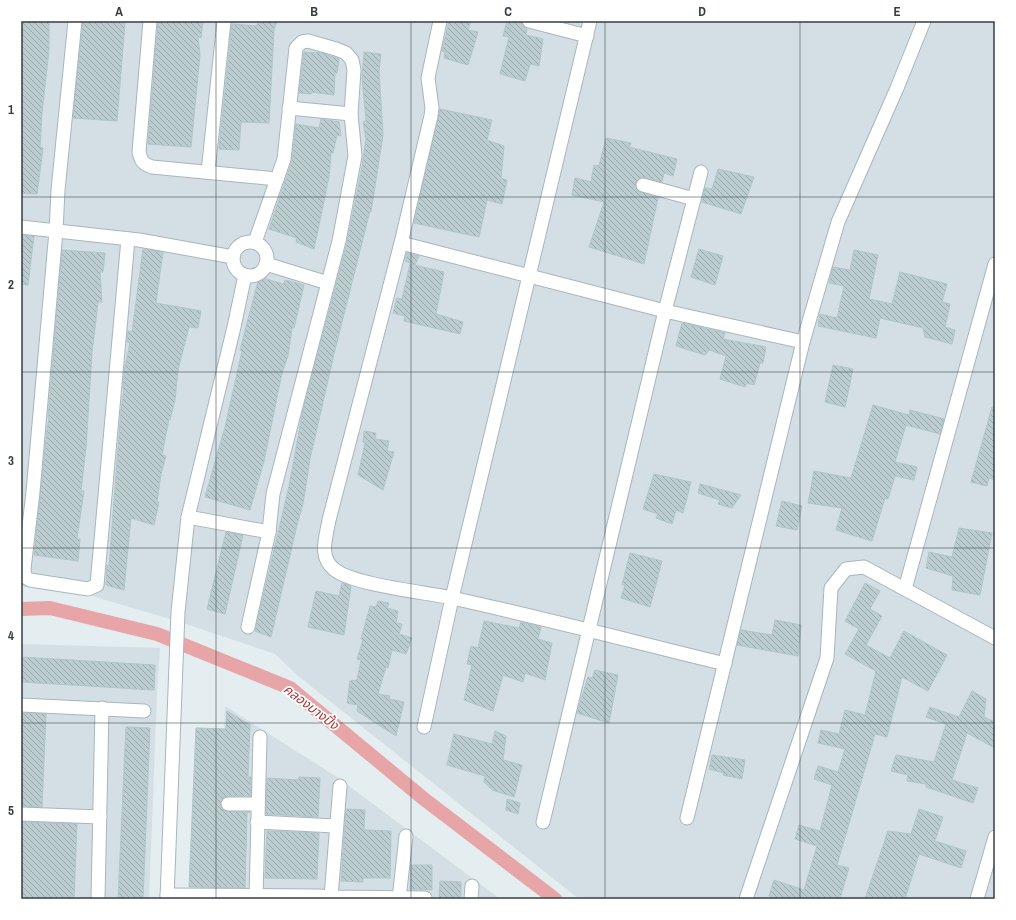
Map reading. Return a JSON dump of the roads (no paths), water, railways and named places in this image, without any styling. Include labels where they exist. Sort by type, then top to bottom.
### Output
[{"type":"street","points":[[75,21],[58,190],[56,231],[33,492],[24,569],[25,577],[30,580],[88,589],[97,585],[128,239]]},
{"type":"street","points":[[150,21],[139,152],[141,161],[145,165],[152,166],[277,179]]},
{"type":"street","points":[[208,172],[224,21]]},
{"type":"street","points":[[440,21],[428,78],[432,108],[431,116],[401,243],[329,520],[324,549],[326,561],[336,571],[355,579],[452,598],[725,664]]},
{"type":"street","points":[[529,21],[587,36]]},
{"type":"street","points":[[424,727],[452,598],[590,21]]},
{"type":"street","points":[[687,818],[804,342],[838,222],[897,88],[924,21]]},
{"type":"street","points":[[248,627],[269,532],[274,494],[339,241],[353,170],[355,156],[351,114],[354,70],[352,60],[346,53],[308,42],[302,42],[296,48],[284,159],[255,242]]},
{"type":"street","points":[[289,108],[351,114]]},
{"type":"street","points":[[543,822],[665,311],[701,172]]},
{"type":"street","points":[[643,184],[694,198]]},
{"type":"street","points":[[21,227],[128,239],[233,257]]},
{"type":"street","points":[[255,242],[262,246],[266,253],[266,264],[259,273],[245,275],[238,271],[234,264],[233,257],[241,244],[255,242]]},
{"type":"street","points":[[401,243],[665,311],[804,342]]},
{"type":"street","points":[[266,264],[328,283]]},
{"type":"street","points":[[905,588],[995,264]]},
{"type":"street","points":[[245,275],[234,327],[188,517],[178,612],[175,662],[167,897],[424,898]]},
{"type":"street","points":[[188,517],[269,532]]},
{"type":"street","points":[[746,899],[827,658],[831,588],[846,569],[864,567],[995,638]]},
{"type":"street","points":[[21,705],[144,711]]},
{"type":"street","points":[[98,899],[102,708]]},
{"type":"street","points":[[256,897],[260,737]]},
{"type":"street","points":[[331,898],[335,826],[340,786]]},
{"type":"street","points":[[228,804],[258,804]]},
{"type":"street","points":[[21,814],[100,817]]},
{"type":"street","points":[[257,822],[335,826]]},
{"type":"street","points":[[399,898],[406,836]]},
{"type":"street","points":[[977,899],[995,837]]},
{"type":"waterway","name":"คลองบางปิ้ง","points":[[21,609],[50,608],[157,634],[290,688],[424,799],[555,899]]}]
